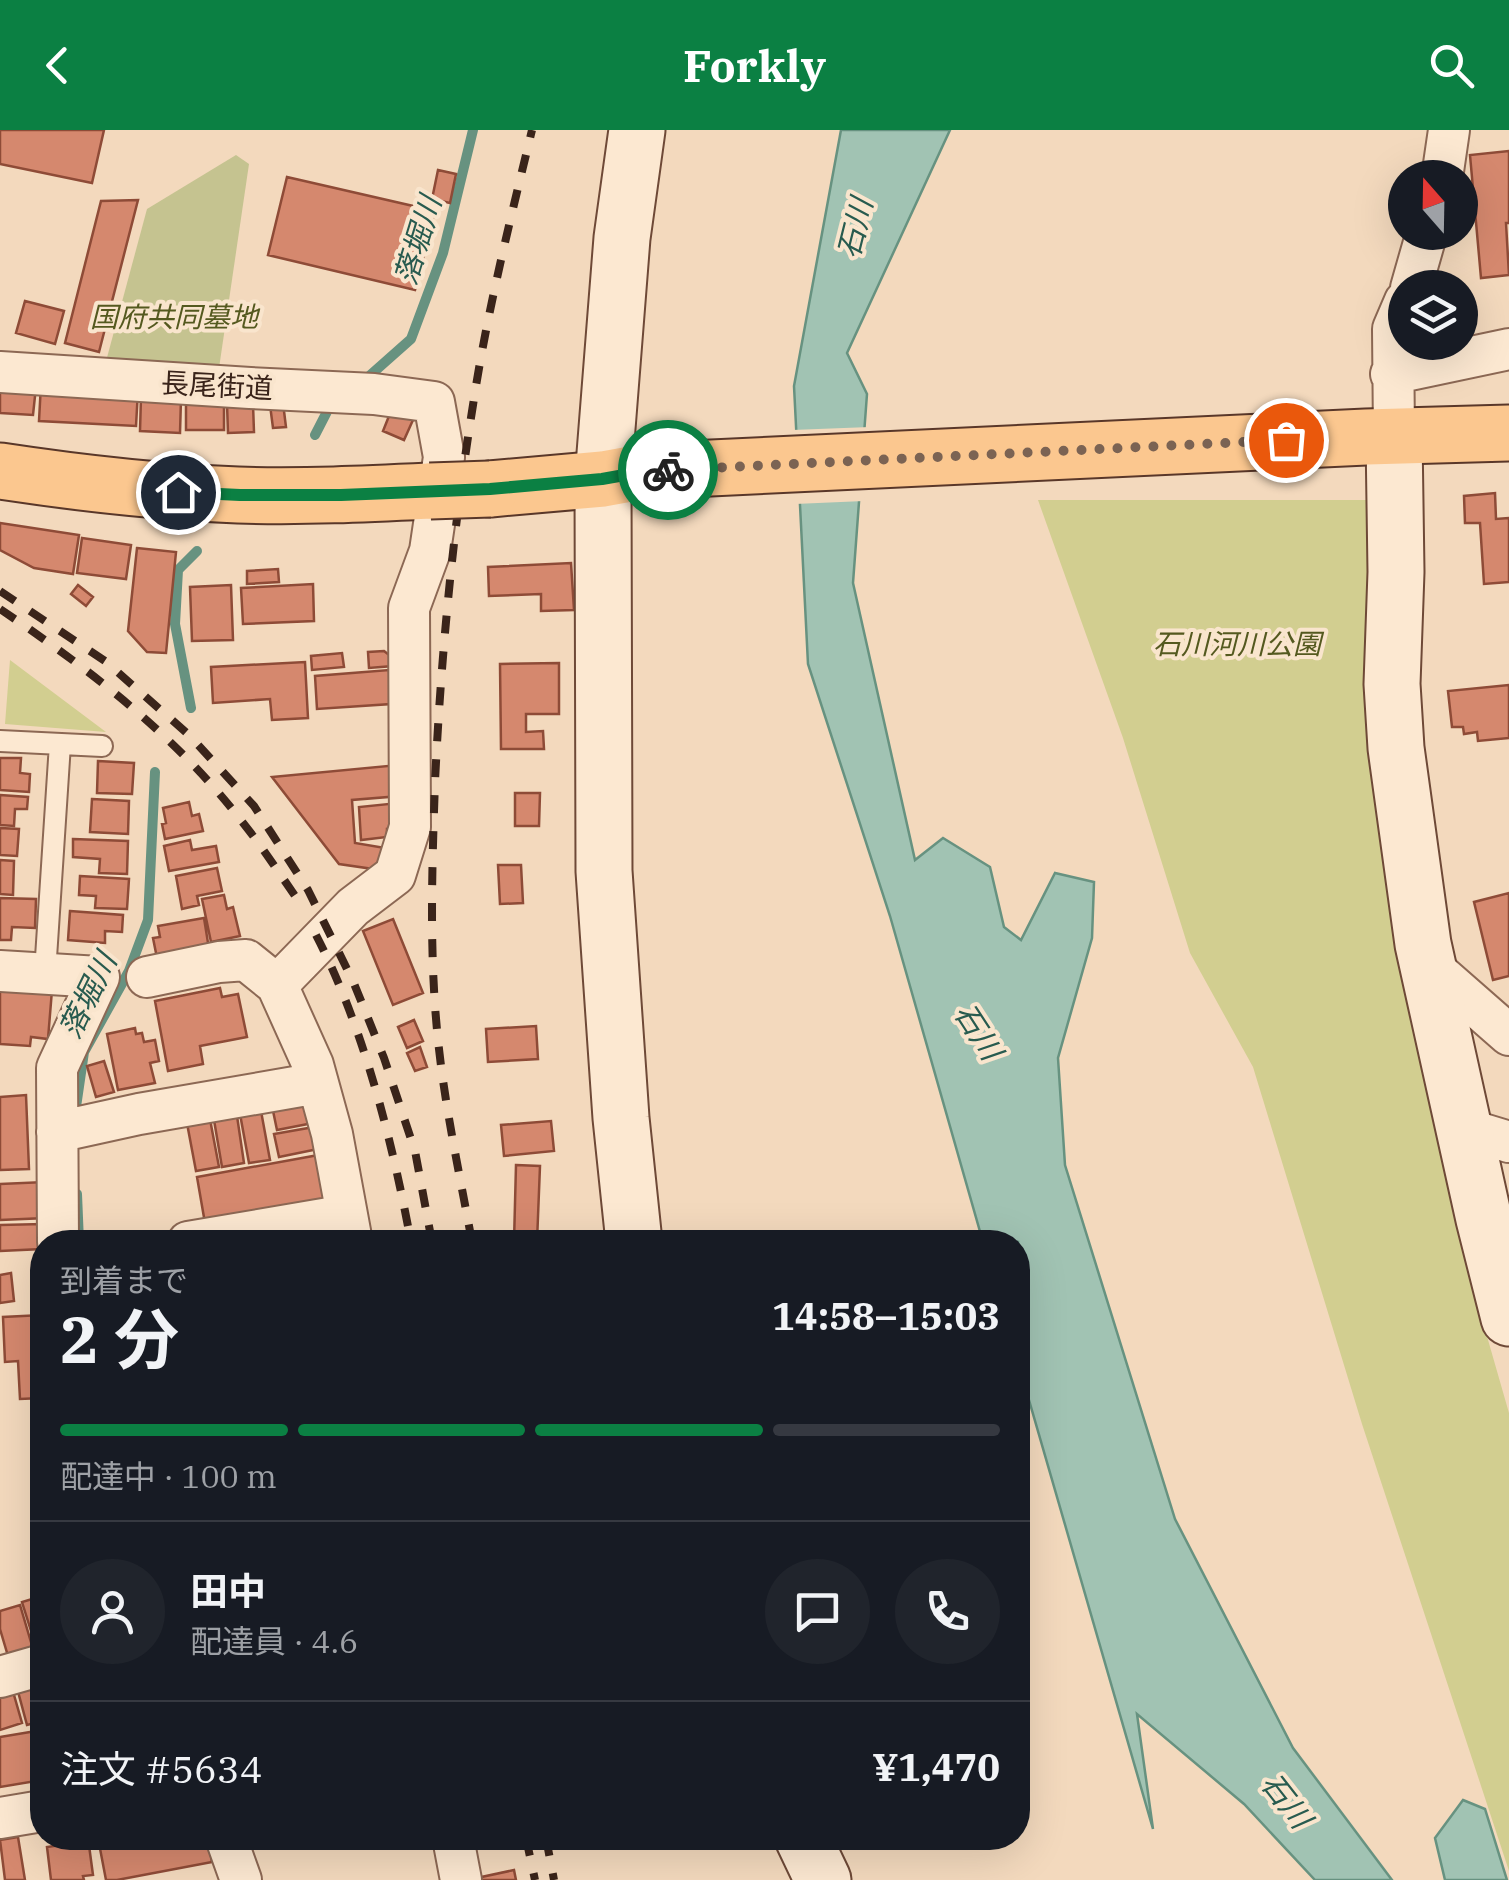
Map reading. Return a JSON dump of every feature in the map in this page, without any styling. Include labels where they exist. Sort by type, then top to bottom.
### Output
[{"type":"main road","points":[[0,470],[146,490],[341,495],[490,489],[625,475],[1380,436],[1509,433]]},
{"type":"street","points":[[633,1230],[604,871],[625,475],[622,238],[637,130]]},
{"type":"street","points":[[1445,160],[1449,130]]},
{"type":"street","points":[[1392,374],[1509,349]]},
{"type":"street","points":[[1392,360],[1380,436],[1396,572],[1392,684],[1396,748],[1428,964],[1486,1135],[1509,1318]]},
{"type":"street","name":"長尾街道","points":[[0,372],[336,392],[434,402],[444,457],[430,551],[409,608],[410,828],[395,875],[353,907],[277,986]]},
{"type":"street","points":[[147,977],[246,960],[277,986],[314,1065],[332,1134],[349,1229]]},
{"type":"street","points":[[1428,964],[1509,1035]]},
{"type":"street","points":[[0,971],[99,976],[57,1068],[68,1129],[59,1230]]},
{"type":"street","points":[[68,1129],[318,1083]]},
{"type":"street","points":[[0,1677],[30,1668]]},
{"type":"street","points":[[0,1818],[30,1813]]},
{"type":"street","points":[[230,1850],[240,1880]]},
{"type":"street","points":[[455,1850],[461,1880]]},
{"type":"street","points":[[809,1850],[823,1880]]},
{"type":"lane","points":[[0,741],[102,746]]},
{"type":"lane","points":[[45,973],[60,744]]},
{"type":"green space","name":"国府共同墓地","points":[[236,155],[249,164],[218,375],[105,365],[147,209]]},
{"type":"green space","name":"石川河川公園","points":[[1038,500],[1376,500],[1476,1298],[1509,1413],[1509,1871],[1362,1424],[1253,1067],[1190,953],[1123,738]]},
{"type":"green space","points":[[10,660],[106,732],[5,724]]},
{"type":"water","name":"石川","points":[[841,130],[950,130],[847,353],[867,394],[853,583],[915,860],[943,838],[990,867],[1004,927],[1021,940],[1055,873],[1094,882],[1092,938],[1058,1058],[1065,1165],[1175,1519],[1293,1748],[1392,1880],[1315,1880],[1244,1804],[1137,1714],[1153,1829],[1030,1404],[1030,1230],[980,1230],[890,916],[808,664],[794,386]]},
{"type":"water","points":[[1463,1800],[1485,1809],[1507,1880],[1445,1880],[1435,1838]]},
{"type":"pier","points":[[870,427],[864,501],[795,504],[792,430]]},
{"type":"building","points":[[0,130],[104,130],[92,183],[0,164]]},
{"type":"building","points":[[1509,151],[1509,275],[1481,278],[1478,160],[1470,160],[1470,155]]},
{"type":"building","points":[[438,170],[456,174],[450,203],[432,199]]},
{"type":"building","points":[[287,177],[435,211],[415,290],[268,255]]},
{"type":"building","points":[[138,200],[99,352],[65,343],[101,201]]},
{"type":"building","points":[[25,301],[64,311],[55,344],[16,333]]},
{"type":"building","points":[[41,384],[138,390],[136,426],[39,421]]},
{"type":"building","points":[[0,385],[36,387],[33,415],[0,413]]},
{"type":"building","points":[[141,397],[181,399],[180,433],[140,431]]},
{"type":"building","points":[[186,402],[224,402],[224,430],[186,430]]},
{"type":"building","points":[[283,403],[286,427],[273,428],[270,405]]},
{"type":"building","points":[[227,404],[253,404],[254,432],[228,433]]},
{"type":"building","points":[[391,411],[413,420],[404,440],[383,431]]},
{"type":"building","points":[[1495,493],[1496,519],[1509,518],[1509,582],[1484,584],[1480,523],[1465,523],[1464,496]]},
{"type":"building","points":[[0,523],[79,535],[73,574],[34,568],[0,550]]},
{"type":"building","points":[[82,538],[131,545],[126,579],[77,573]]},
{"type":"building","points":[[137,548],[176,552],[166,653],[147,652],[128,631]]},
{"type":"building","points":[[571,563],[574,610],[541,611],[541,594],[489,596],[488,567]]},
{"type":"building","points":[[278,569],[279,582],[247,584],[247,571]]},
{"type":"building","points":[[313,584],[314,621],[243,624],[241,588]]},
{"type":"building","points":[[78,585],[93,597],[86,606],[71,594]]},
{"type":"building","points":[[231,585],[233,640],[192,641],[190,587]]},
{"type":"building","points":[[384,651],[393,658],[393,666],[369,668],[368,652]]},
{"type":"building","points":[[342,653],[344,667],[312,670],[311,656]]},
{"type":"building","points":[[305,662],[308,718],[272,720],[270,699],[213,703],[211,667]]},
{"type":"building","points":[[559,663],[559,714],[526,714],[526,732],[543,731],[544,749],[501,749],[500,664]]},
{"type":"building","points":[[389,670],[391,704],[317,709],[315,676]]},
{"type":"building","points":[[1509,685],[1509,738],[1478,741],[1477,732],[1464,734],[1463,727],[1452,727],[1448,691]]},
{"type":"building","points":[[0,758],[21,758],[20,773],[30,774],[29,792],[0,790]]},
{"type":"building","points":[[98,761],[134,763],[132,794],[97,793]]},
{"type":"building","points":[[398,765],[400,796],[352,800],[355,843],[397,850],[394,872],[339,864],[272,777]]},
{"type":"building","points":[[515,793],[540,793],[539,826],[515,826]]},
{"type":"building","points":[[0,795],[28,797],[27,809],[15,809],[14,826],[0,825]]},
{"type":"building","points":[[92,799],[129,801],[128,834],[90,832]]},
{"type":"building","points":[[189,802],[192,816],[199,814],[203,831],[165,839],[163,808]]},
{"type":"building","points":[[398,803],[400,828],[387,829],[387,837],[361,840],[359,807]]},
{"type":"building","points":[[0,828],[19,829],[17,856],[0,855]]},
{"type":"building","points":[[73,839],[128,841],[127,874],[99,873],[100,859],[73,857]]},
{"type":"building","points":[[190,840],[192,850],[216,846],[219,862],[169,871],[164,846]]},
{"type":"building","points":[[0,860],[14,861],[13,895],[0,894]]},
{"type":"building","points":[[498,865],[521,865],[523,903],[500,904]]},
{"type":"building","points":[[217,868],[222,891],[197,896],[199,905],[182,909],[176,876]]},
{"type":"building","points":[[80,876],[129,879],[127,909],[95,908],[96,896],[79,895]]},
{"type":"building","points":[[1509,893],[1509,976],[1493,980],[1474,902]]},
{"type":"building","points":[[224,895],[227,909],[233,907],[240,936],[211,942],[202,899]]},
{"type":"building","points":[[0,898],[36,899],[35,928],[12,927],[11,940],[0,940]]},
{"type":"building","points":[[70,911],[123,915],[122,932],[105,931],[105,943],[68,940]]},
{"type":"building","points":[[204,918],[209,949],[157,958],[153,938],[160,937],[158,926]]},
{"type":"building","points":[[393,919],[423,993],[393,1005],[363,931]]},
{"type":"building","points":[[0,987],[52,990],[48,1039],[31,1037],[30,1046],[0,1044]]},
{"type":"building","points":[[220,988],[222,997],[238,994],[247,1037],[200,1046],[203,1064],[168,1071],[155,1001]]},
{"type":"building","points":[[414,1020],[423,1041],[407,1048],[398,1027]]},
{"type":"building","points":[[536,1026],[538,1059],[488,1062],[486,1029]]},
{"type":"building","points":[[135,1028],[136,1034],[142,1033],[144,1042],[155,1040],[159,1061],[150,1063],[155,1083],[118,1090],[107,1034]]},
{"type":"building","points":[[420,1047],[427,1067],[415,1071],[407,1053]]},
{"type":"building","points":[[104,1061],[114,1092],[96,1097],[87,1066]]},
{"type":"building","points":[[26,1095],[29,1169],[0,1170],[0,1097]]},
{"type":"building","points":[[309,1099],[313,1123],[277,1130],[272,1106]]},
{"type":"building","points":[[261,1111],[270,1160],[249,1163],[240,1114]]},
{"type":"building","points":[[209,1114],[219,1167],[196,1171],[186,1118]]},
{"type":"building","points":[[237,1116],[244,1163],[222,1167],[214,1120]]},
{"type":"building","points":[[551,1121],[554,1151],[504,1156],[501,1125]]},
{"type":"building","points":[[314,1127],[318,1149],[279,1157],[274,1134]]},
{"type":"building","points":[[324,1154],[334,1207],[206,1229],[197,1177]]},
{"type":"building","points":[[516,1165],[540,1166],[537,1230],[514,1230]]},
{"type":"building","points":[[45,1182],[46,1218],[0,1220],[0,1184]]},
{"type":"building","points":[[43,1224],[43,1230],[30,1230],[30,1250],[0,1251],[0,1225]]},
{"type":"building","points":[[11,1273],[14,1301],[0,1303],[0,1275]]},
{"type":"building","points":[[30,1316],[30,1399],[20,1399],[18,1361],[5,1362],[3,1317]]},
{"type":"building","points":[[30,1600],[30,1628],[22,1602]]},
{"type":"building","points":[[20,1605],[30,1650],[8,1656],[0,1629],[0,1611]]},
{"type":"building","points":[[30,1680],[30,1724],[27,1725],[16,1684]]},
{"type":"building","points":[[12,1688],[22,1723],[0,1730],[0,1691]]},
{"type":"building","points":[[30,1732],[30,1782],[0,1787],[0,1737]]},
{"type":"building","points":[[18,1837],[25,1880],[5,1880],[0,1840]]},
{"type":"building","points":[[47,1850],[90,1850],[93,1875],[83,1876],[84,1880],[51,1880]]},
{"type":"building","points":[[100,1850],[210,1850],[212,1862],[106,1880]]},
{"type":"building","points":[[514,1870],[516,1880],[477,1878]]},
{"type":"waterway","name":"落堀川","points":[[361,378],[367,378],[411,339],[443,253],[473,130]]},
{"type":"waterway","name":"落堀川","points":[[315,435],[333,400]]},
{"type":"waterway","name":"落堀川","points":[[191,708],[175,624],[178,570],[197,551]]},
{"type":"waterway","name":"落堀川","points":[[76,1107],[84,1052],[129,971],[148,920],[155,772]]},
{"type":"waterway","name":"落堀川","points":[[77,1194],[78,1230]]},
{"type":"railway","points":[[470,1230],[435,1008],[435,782],[444,640],[473,405],[492,301],[532,130]]},
{"type":"railway","points":[[0,591],[105,661],[189,735],[254,806],[308,890],[353,981],[415,1151],[430,1230]]},
{"type":"railway","points":[[0,609],[97,679],[159,731],[215,788],[298,900]]},
{"type":"railway","points":[[316,935],[362,1046],[395,1164],[409,1230]]},
{"type":"railway","points":[[529,1850],[535,1880]]},
{"type":"railway","points":[[548,1850],[554,1880]]},
{"type":"way so far","points":[[668,470],[1286,440]]},
{"type":"route","points":[[178,492],[341,495],[490,489],[668,470]]}]
